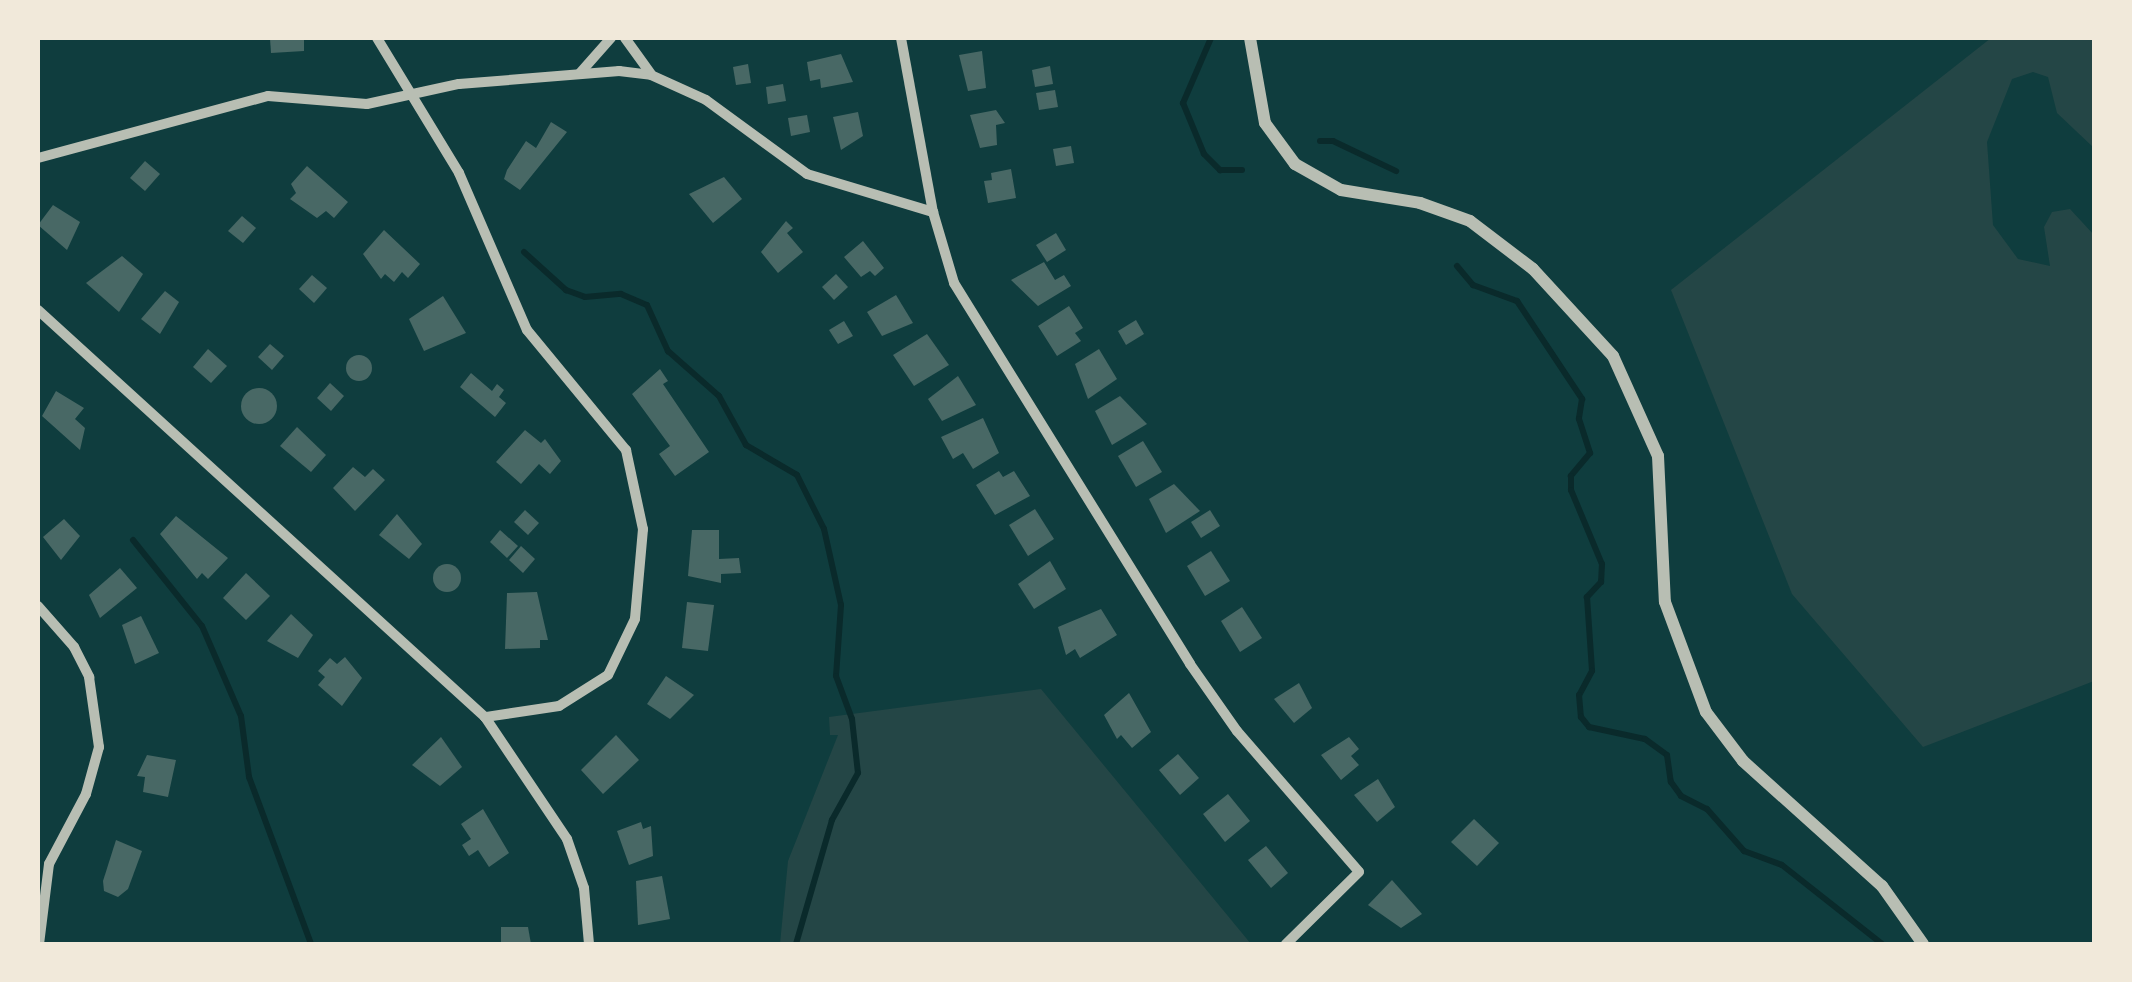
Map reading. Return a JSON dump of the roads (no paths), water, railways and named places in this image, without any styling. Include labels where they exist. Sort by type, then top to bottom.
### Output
[{"type":"street","points":[[377,38],[474,203],[527,330],[626,450],[643,528],[635,619],[608,675],[559,706],[484,717]]},
{"type":"street","points":[[579,74],[611,38]]},
{"type":"street","points":[[625,38],[652,75]]},
{"type":"street","points":[[901,38],[933,212],[954,284],[1190,664],[1237,731],[1359,872],[1286,944]]},
{"type":"street","points":[[1250,38],[1265,123],[1294,164],[1341,190],[1420,203],[1470,220],[1533,269],[1612,356],[1658,456],[1665,602],[1706,712],[1743,761],[1882,886],[1923,944]]},
{"type":"street","points":[[38,158],[241,100],[296,95],[367,104],[459,84],[579,74],[652,75],[729,114],[807,174],[880,201],[933,212]]},
{"type":"street","points":[[38,310],[484,717],[567,839],[584,888],[589,944]]},
{"type":"street","points":[[38,606],[74,646],[89,677],[99,746],[86,794],[49,864],[39,944]]},
{"type":"lane","points":[[2094,863],[2094,873]]},
{"type":"waterway","points":[[1211,38],[1183,103],[1204,154],[1220,170],[1242,170]]},
{"type":"waterway","points":[[1320,141],[1333,141],[1396,171]]},
{"type":"waterway","points":[[524,252],[566,290],[585,297],[621,294],[647,305],[668,351],[719,396],[746,445],[797,475],[824,529],[841,605],[836,676],[852,719],[858,773],[832,820],[796,944]]},
{"type":"waterway","points":[[1457,266],[1473,285],[1517,301],[1582,399],[1579,419],[1590,453],[1571,476],[1571,490],[1602,564],[1601,582],[1587,597],[1592,671],[1579,695],[1581,717],[1589,727],[1645,739],[1667,755],[1671,782],[1681,796],[1707,809],[1744,851],[1782,865],[1882,944]]},
{"type":"waterway","points":[[133,540],[202,626],[241,716],[249,777],[311,944]]}]
